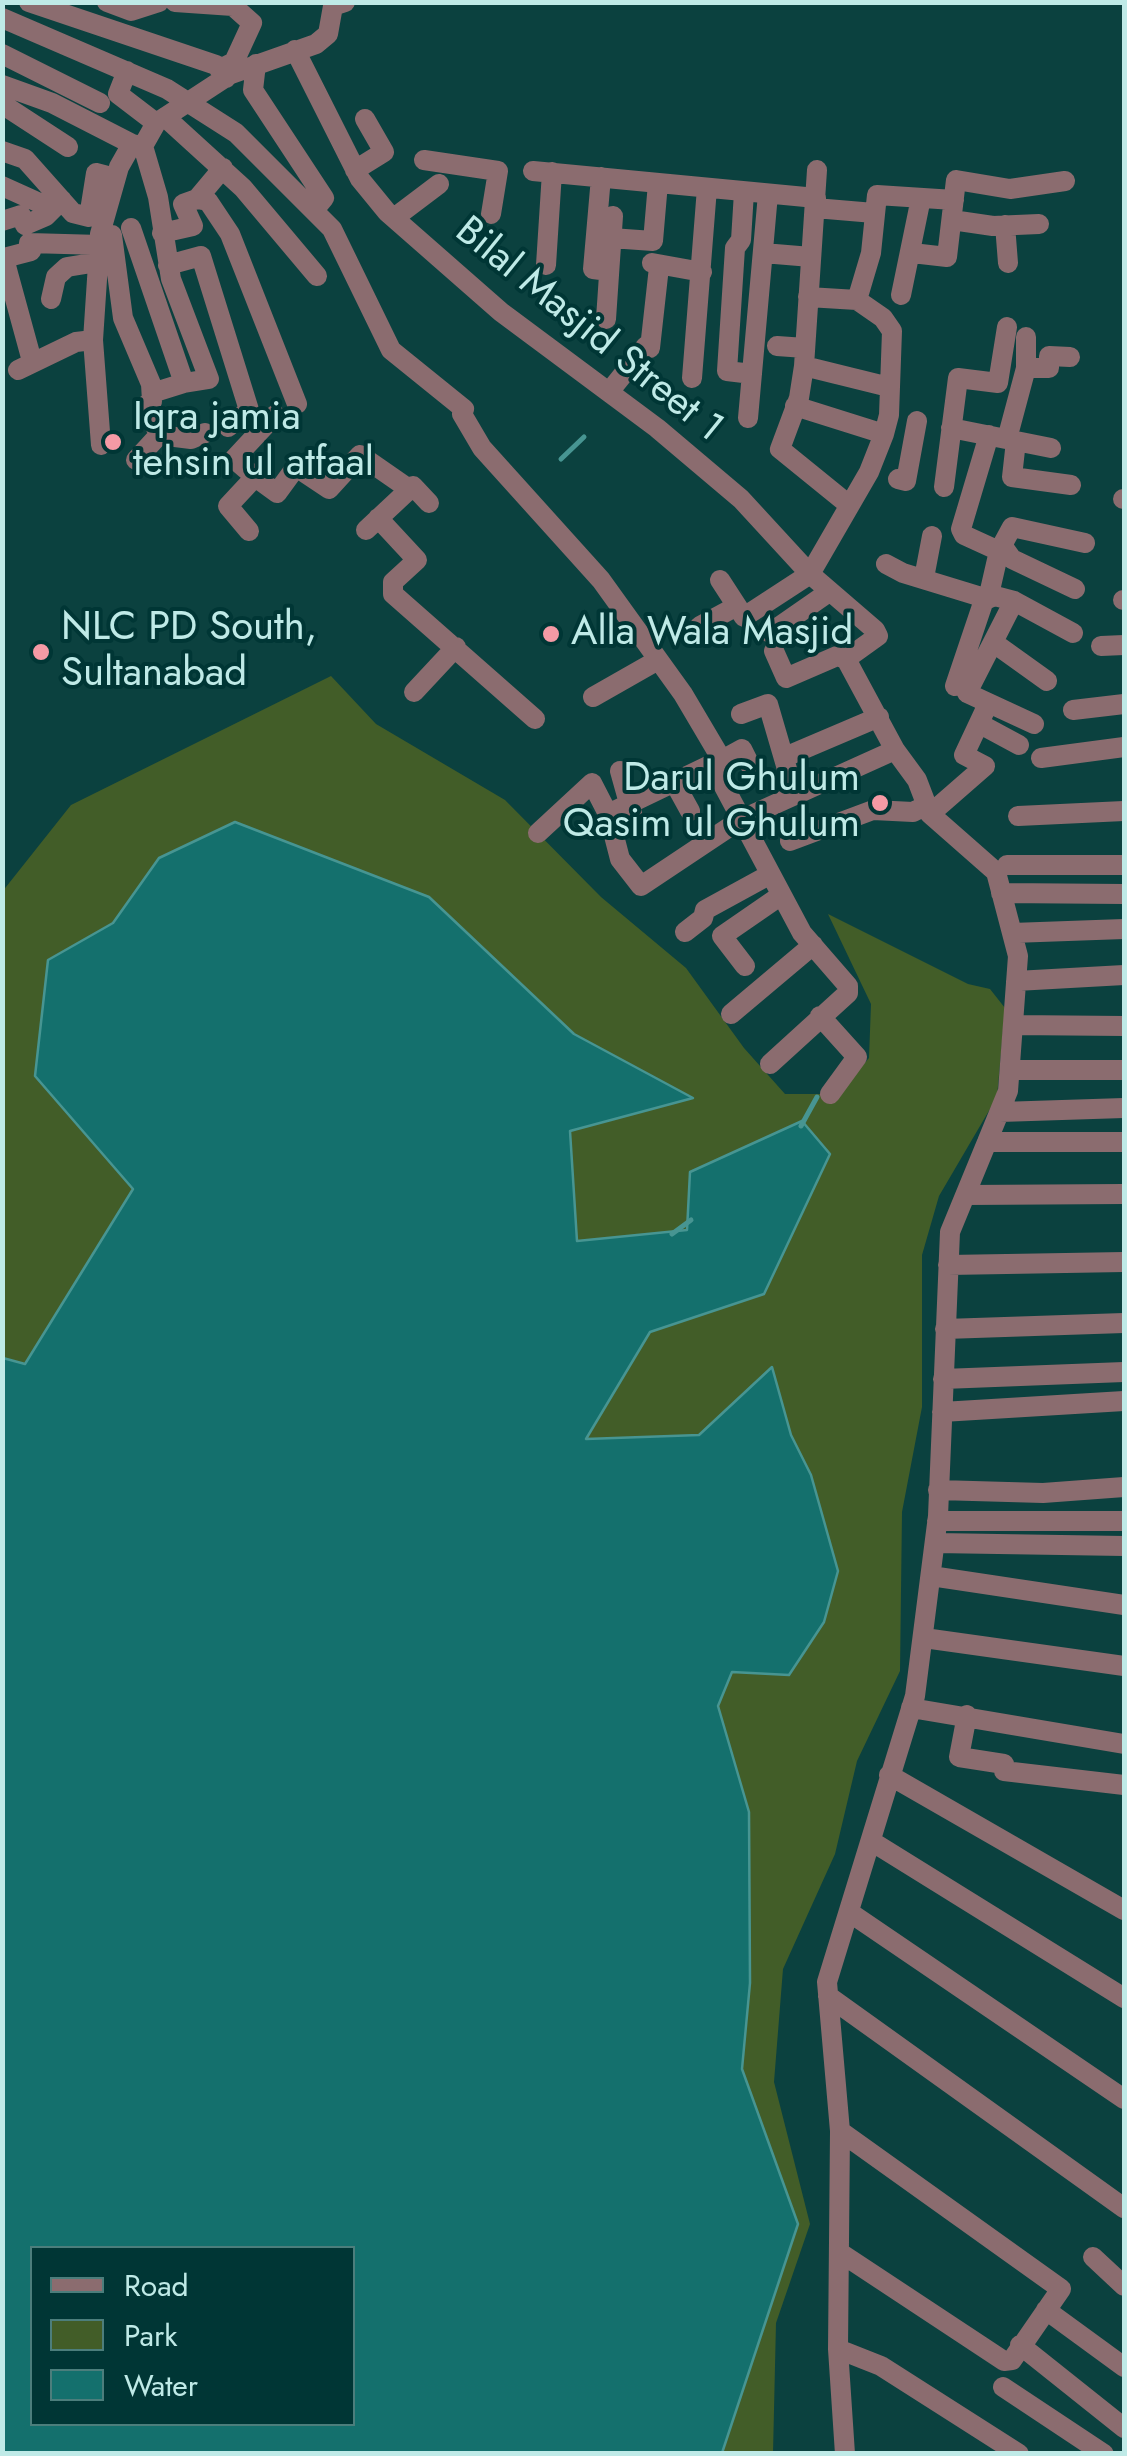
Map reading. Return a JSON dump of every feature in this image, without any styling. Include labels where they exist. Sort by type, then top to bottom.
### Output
[{"type":"street","points":[[29,2],[223,73],[316,44],[328,34],[333,6],[345,2]]},
{"type":"street","points":[[107,2],[131,11],[159,2]]},
{"type":"street","points":[[101,446],[93,340],[100,247],[116,178],[161,120],[189,102],[234,62],[252,23],[233,6],[175,2]]},
{"type":"street","points":[[2,18],[127,71],[189,102],[236,133],[332,229],[391,350],[464,409],[462,414],[482,448],[601,580],[658,660],[717,762],[740,820],[780,896],[837,972],[848,994],[770,1064]]},
{"type":"street","name":"Bilal Masjid Street 1","points":[[295,50],[355,170],[394,218],[501,312],[609,392],[742,499],[810,574],[878,636],[846,659]]},
{"type":"street","points":[[2,54],[100,102]]},
{"type":"street","points":[[256,64],[253,90],[324,198],[314,210]]},
{"type":"street","points":[[127,71],[118,94],[161,120],[223,168],[281,228],[317,276]]},
{"type":"street","points":[[2,85],[52,103],[138,145],[168,265],[209,378],[152,393]]},
{"type":"street","points":[[2,104],[68,146]]},
{"type":"street","points":[[355,170],[384,152],[365,119]]},
{"type":"street","points":[[2,150],[25,159],[62,208],[70,244]]},
{"type":"street","points":[[424,160],[498,170],[491,214]]},
{"type":"street","points":[[197,199],[223,168]]},
{"type":"street","points":[[817,170],[805,357],[780,449],[850,505]]},
{"type":"street","points":[[546,266],[542,172],[768,194],[874,213]]},
{"type":"street","points":[[2,186],[89,217],[92,176],[116,178]]},
{"type":"street","points":[[601,178],[593,269],[609,270]]},
{"type":"street","points":[[912,253],[947,258],[956,180],[1010,189],[1065,181]]},
{"type":"street","points":[[658,183],[651,266],[702,272]]},
{"type":"street","points":[[394,218],[439,184]]},
{"type":"street","points":[[692,378],[708,188]]},
{"type":"street","points":[[744,192],[741,240],[735,248],[728,371],[752,374]]},
{"type":"street","points":[[748,418],[768,194]]},
{"type":"street","points":[[857,300],[871,253],[877,195],[921,198],[1005,225],[1039,224]]},
{"type":"street","points":[[901,295],[921,198]]},
{"type":"street","points":[[162,233],[193,226],[183,204],[197,199],[208,201],[230,234],[297,404]]},
{"type":"street","points":[[2,220],[21,215],[25,225],[62,208]]},
{"type":"street","points":[[1005,225],[1008,263]]},
{"type":"street","points":[[606,319],[612,227],[653,241]]},
{"type":"street","points":[[131,228],[184,383]]},
{"type":"street","points":[[52,299],[56,277],[112,235],[123,318],[152,393],[152,401],[146,404],[159,434]]},
{"type":"street","points":[[93,340],[76,342],[25,366],[4,258],[32,251],[29,243],[100,247]]},
{"type":"street","points":[[762,253],[811,257]]},
{"type":"street","points":[[168,265],[202,256],[249,410],[228,427]]},
{"type":"street","points":[[609,392],[648,347],[659,267]]},
{"type":"street","points":[[720,580],[744,618],[810,574],[850,505],[887,425],[892,331],[884,318],[857,300],[808,297]]},
{"type":"street","points":[[944,487],[958,378],[998,383],[1007,327]]},
{"type":"street","points":[[1026,337],[1026,368],[1004,438],[961,529],[964,535],[1001,548],[1012,558],[1075,590]]},
{"type":"street","points":[[777,346],[889,387]]},
{"type":"street","points":[[1026,368],[1050,368],[1049,356],[1070,356]]},
{"type":"street","points":[[794,406],[887,425],[917,420],[952,422],[1051,448]]},
{"type":"street","points":[[275,414],[234,460],[276,492],[296,468],[329,489],[360,455],[409,489]]},
{"type":"street","points":[[898,479],[906,482],[917,420]]},
{"type":"street","points":[[159,434],[191,439],[206,433]]},
{"type":"street","points":[[136,460],[159,434]]},
{"type":"street","points":[[1004,438],[1012,477],[1070,484]]},
{"type":"street","points":[[249,531],[228,506],[256,478]]},
{"type":"street","points":[[429,503],[413,486],[372,524],[417,560],[393,582],[393,594],[535,719]]},
{"type":"street","points":[[955,686],[988,599],[1001,548],[1012,527],[1085,543]]},
{"type":"street","points":[[924,578],[932,536]]},
{"type":"street","points":[[886,564],[988,599],[995,596],[1014,601],[1073,633]]},
{"type":"street","points":[[829,592],[772,642],[786,678],[838,656],[846,659],[880,717],[894,750],[917,780],[930,812],[1000,866],[1124,865]]},
{"type":"street","points":[[1014,601],[967,694],[984,715],[1019,745]]},
{"type":"street","points":[[700,626],[737,606]]},
{"type":"street","points":[[994,643],[1047,681]]},
{"type":"street","points":[[1101,646],[1124,645]]},
{"type":"street","points":[[414,692],[456,648]]},
{"type":"street","points":[[594,697],[658,660]]},
{"type":"street","points":[[741,714],[768,704],[794,793]]},
{"type":"street","points":[[1073,710],[1124,704]]},
{"type":"street","points":[[984,715],[1034,724]]},
{"type":"street","points":[[790,841],[873,810],[930,812],[984,766],[964,755],[984,715]]},
{"type":"street","points":[[785,757],[880,717]]},
{"type":"street","points":[[1041,758],[1124,747]]},
{"type":"street","points":[[538,833],[592,783],[608,814],[742,749],[750,764]]},
{"type":"street","points":[[620,771],[634,820],[612,828],[620,859],[640,886],[740,820],[894,750]]},
{"type":"street","points":[[674,782],[690,810]]},
{"type":"street","points":[[1018,816],[1124,811]]},
{"type":"street","points":[[851,2452],[838,2349],[840,2131],[827,1982],[911,1708],[924,1638],[937,1522],[950,1232],[1008,1091],[1018,956],[1001,893],[1000,866]]},
{"type":"street","points":[[685,932],[703,918],[701,913],[769,875]]},
{"type":"street","points":[[1001,893],[1124,894]]},
{"type":"street","points":[[745,966],[722,936],[780,896]]},
{"type":"street","points":[[1012,933],[1124,929]]},
{"type":"street","points":[[731,1014],[813,945]]},
{"type":"street","points":[[1016,981],[1124,975]]},
{"type":"street","points":[[820,1016],[858,1057],[830,1094]]},
{"type":"street","points":[[1013,1025],[1124,1026]]},
{"type":"street","points":[[1010,1070],[1124,1070]]},
{"type":"street","points":[[1000,1112],[1124,1108]]},
{"type":"street","points":[[988,1142],[1124,1142]]},
{"type":"street","points":[[966,1194],[1124,1194]]},
{"type":"street","points":[[948,1265],[1124,1262]]},
{"type":"street","points":[[945,1328],[1124,1322]]},
{"type":"street","points":[[943,1379],[1124,1372]]},
{"type":"street","points":[[942,1412],[1124,1401]]},
{"type":"street","points":[[938,1490],[1043,1493],[1124,1487]]},
{"type":"street","points":[[937,1522],[1124,1521]]},
{"type":"street","points":[[935,1543],[1124,1546]]},
{"type":"street","points":[[932,1576],[1124,1605]]},
{"type":"street","points":[[924,1638],[1124,1666]]},
{"type":"street","points":[[911,1708],[1124,1744]]},
{"type":"street","points":[[967,1716],[959,1757],[1004,1764],[1004,1771],[1124,1785]]},
{"type":"street","points":[[890,1775],[1124,1910]]},
{"type":"street","points":[[872,1840],[1124,1998]]},
{"type":"street","points":[[849,1912],[1124,2100]]},
{"type":"street","points":[[828,1996],[1124,2208]]},
{"type":"street","points":[[840,2131],[1060,2285],[1012,2360],[1004,2361],[840,2252]]},
{"type":"street","points":[[1092,2257],[1124,2286]]},
{"type":"street","points":[[1046,2310],[1124,2367]]},
{"type":"street","points":[[1020,2346],[1124,2428]]},
{"type":"street","points":[[838,2349],[880,2366],[1020,2454]]},
{"type":"street","points":[[1003,2387],[1104,2454]]},
{"type":"green space","points":[[331,676],[376,724],[505,800],[601,897],[686,968],[744,1048],[785,1094],[838,1094],[869,1058],[871,1004],[828,914],[968,984],[990,989],[1005,1008],[997,1097],[939,1196],[922,1255],[922,1407],[902,1512],[900,1671],[857,1761],[835,1854],[783,1969],[774,2082],[810,2224],[776,2323],[773,2453],[722,2453],[798,2224],[742,2069],[750,1983],[749,1812],[718,1706],[811,1475],[791,1435],[772,1368],[699,1435],[585,1440],[650,1332],[764,1294],[688,1230],[577,1241],[569,1131],[692,1098],[574,1034],[429,897],[159,858],[113,923],[48,960],[35,1076],[133,1189],[25,1364],[3,1358],[2,892],[71,805]]},
{"type":"water","points":[[235,822],[429,897],[574,1034],[693,1098],[570,1131],[577,1241],[687,1230],[690,1172],[802,1121],[830,1154],[764,1294],[650,1332],[586,1439],[699,1435],[772,1367],[791,1435],[811,1475],[838,1571],[824,1622],[789,1675],[732,1672],[718,1706],[749,1812],[750,1983],[742,2069],[798,2224],[722,2453],[3,2453],[3,1358],[25,1364],[133,1189],[35,1076],[48,960],[113,923],[159,858]]},
{"type":"waterway","points":[[561,459],[584,437]]},
{"type":"waterway","points":[[801,1126],[817,1097]]},
{"type":"waterway","points":[[672,1234],[691,1220]]},
{"type":"place","name":"Iqra jamia tehsin ul atfaal","points":[[113,442]]},
{"type":"place","name":"Alla Wala Masjid","points":[[551,634]]},
{"type":"place","name":"NLC PD South, Sultanabad","points":[[41,652]]},
{"type":"place","name":"Darul Ghulum Qasim ul Ghulum","points":[[880,803]]}]
